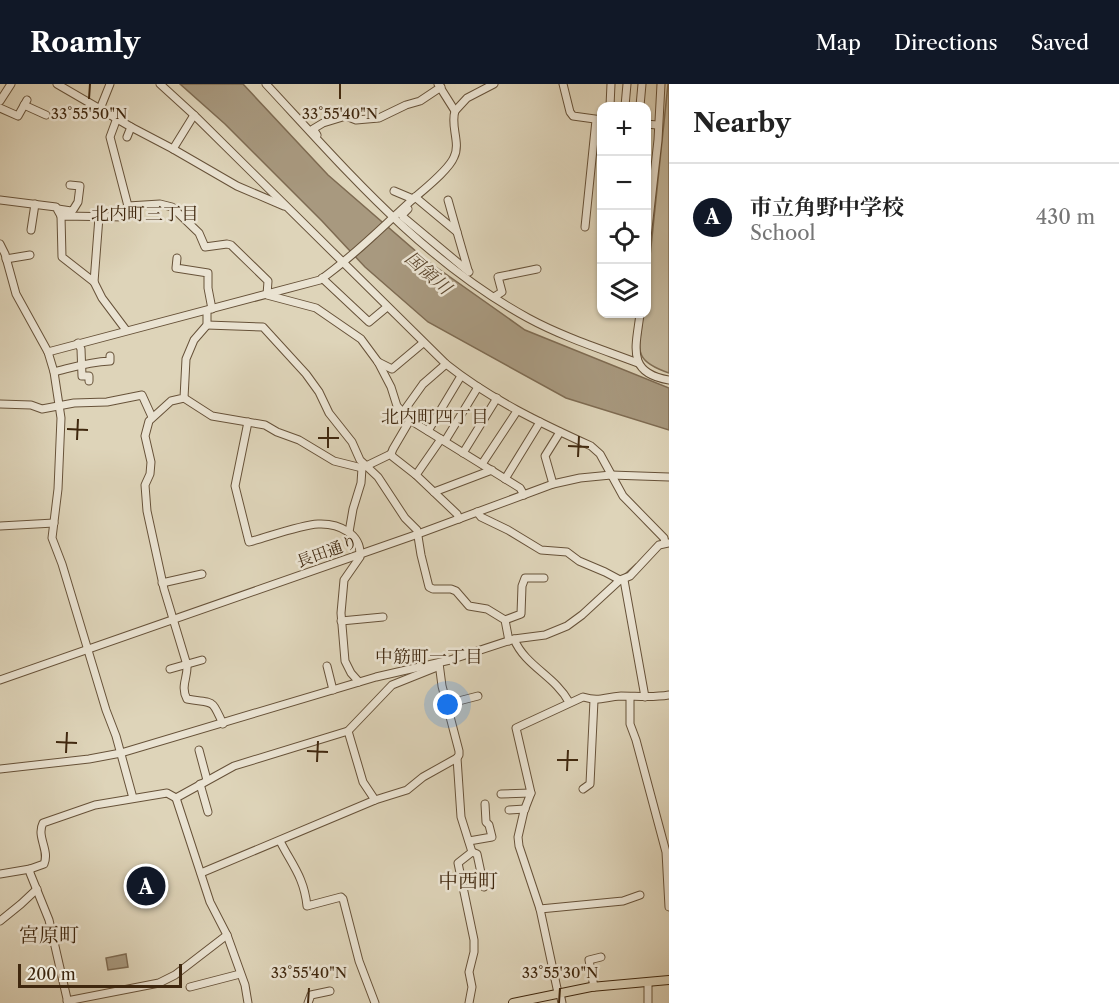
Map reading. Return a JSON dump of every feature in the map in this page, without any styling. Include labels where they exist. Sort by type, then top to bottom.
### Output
[{"type":"main road","points":[[513,1003],[594,987],[669,980]]},
{"type":"street","points":[[0,101],[11,84]]},
{"type":"street","points":[[57,84],[237,186],[286,207]]},
{"type":"street","points":[[100,110],[110,84]]},
{"type":"street","points":[[160,84],[423,343],[461,376],[517,411],[591,446],[600,454],[623,496],[667,543],[659,545],[630,576],[622,580],[567,626],[545,635],[511,640],[439,665],[392,685],[348,731],[234,766],[176,798]]},
{"type":"street","points":[[266,84],[391,218],[473,284],[528,318],[571,338],[638,363]]},
{"type":"street","points":[[48,352],[267,295],[322,278],[344,263],[440,175],[454,158],[456,147],[453,118],[455,111],[467,98],[494,84]]},
{"type":"street","points":[[564,84],[570,112],[573,116],[597,120]]},
{"type":"street","points":[[610,84],[610,102]]},
{"type":"street","points":[[625,102],[627,84]]},
{"type":"street","points":[[640,102],[642,84]]},
{"type":"street","points":[[650,210],[658,140],[657,125],[661,84]]},
{"type":"street","points":[[320,143],[313,129],[323,123],[346,116],[356,120],[379,118],[420,101],[440,85],[455,111]]},
{"type":"street","points":[[0,108],[18,116],[25,102],[46,115]]},
{"type":"street","points":[[173,149],[194,115]]},
{"type":"street","points":[[0,200],[35,204],[60,212],[99,217],[127,217],[128,206],[110,137],[117,118]]},
{"type":"street","points":[[651,124],[657,125]]},
{"type":"street","points":[[127,137],[131,127]]},
{"type":"street","points":[[585,227],[597,135]]},
{"type":"street","points":[[60,212],[73,210],[80,186],[70,185]]},
{"type":"street","points":[[394,191],[415,199],[457,232]]},
{"type":"street","points":[[415,199],[402,215],[403,217],[469,272]]},
{"type":"street","points":[[448,200],[473,284]]},
{"type":"street","points":[[31,230],[35,204]]},
{"type":"street","points":[[128,206],[160,204],[172,207],[199,234],[205,247],[231,245],[268,281],[267,295]]},
{"type":"street","points":[[60,212],[62,257],[94,282],[126,330]]},
{"type":"street","points":[[94,282],[99,217]]},
{"type":"street","points":[[0,244],[16,294],[48,352],[54,372],[61,418],[58,489],[52,538],[89,649],[133,798]]},
{"type":"street","points":[[6,258],[29,253]]},
{"type":"street","points":[[177,258],[176,268],[208,273],[210,310],[207,325],[194,340],[186,359],[184,398]]},
{"type":"street","points":[[494,297],[502,292],[498,277],[537,269]]},
{"type":"street","points":[[322,278],[369,322],[387,307]]},
{"type":"street","points":[[267,295],[316,308],[361,339],[378,362],[391,387],[397,406],[410,420],[520,488],[524,495]]},
{"type":"street","points":[[640,318],[636,352],[638,363],[651,376],[669,380]]},
{"type":"street","points":[[207,325],[263,327],[306,374],[319,392],[329,412],[352,442],[364,466],[378,477],[418,534],[429,587],[456,591],[469,606],[487,609],[505,620],[511,640],[520,653],[557,684],[569,702]]},
{"type":"street","points":[[378,362],[392,369],[423,343]]},
{"type":"street","points":[[78,344],[81,349],[82,376],[89,376],[90,381]]},
{"type":"street","points":[[54,372],[82,364],[110,361],[110,356]]},
{"type":"street","points":[[403,412],[423,384],[446,363]]},
{"type":"street","points":[[428,430],[461,376]]},
{"type":"street","points":[[416,475],[443,440],[478,387]]},
{"type":"street","points":[[0,404],[31,405],[42,409],[74,403],[107,402],[142,395],[152,417]]},
{"type":"street","points":[[223,724],[211,702],[186,698],[183,686],[187,675],[187,665],[162,583],[147,511],[145,485],[150,474],[151,462],[145,436],[152,417],[171,401],[184,398],[212,416],[265,425],[276,432],[299,440],[334,461],[364,466],[391,454],[410,420]]},
{"type":"street","points":[[463,453],[496,398]]},
{"type":"street","points":[[482,464],[517,411]]},
{"type":"street","points":[[248,422],[235,486],[249,542],[317,524],[330,525],[349,532],[357,540],[361,553],[344,580],[341,621],[345,661],[359,682]]},
{"type":"street","points":[[505,479],[540,422]]},
{"type":"street","points":[[553,484],[545,456],[560,432]]},
{"type":"street","points":[[391,454],[434,492],[457,514],[459,519]]},
{"type":"street","points":[[349,532],[364,466]]},
{"type":"street","points":[[434,492],[492,470]]},
{"type":"street","name":"長田通り","points":[[0,680],[418,534],[553,484],[611,475],[669,477]]},
{"type":"street","points":[[477,512],[481,517],[541,550],[567,552],[579,561],[622,580]]},
{"type":"street","points":[[0,526],[54,523]]},
{"type":"street","points":[[162,583],[184,581],[202,575]]},
{"type":"street","points":[[505,620],[521,614],[521,590],[525,578],[544,578]]},
{"type":"street","points":[[622,580],[645,697]]},
{"type":"street","points":[[341,621],[383,617]]},
{"type":"street","points":[[170,669],[202,660]]},
{"type":"street","points":[[0,769],[121,753],[359,682],[439,665]]},
{"type":"street","points":[[439,665],[459,751],[457,758],[461,818],[472,852],[477,854],[484,887]]},
{"type":"street","points":[[327,666],[333,690]]},
{"type":"street","points":[[562,1003],[540,909],[519,846],[518,837],[531,793],[516,728],[583,697],[594,700],[617,696],[669,695]]},
{"type":"street","points":[[447,704],[478,696]]},
{"type":"street","points":[[630,697],[630,724],[666,852],[669,907]]},
{"type":"street","points":[[583,789],[590,784],[594,700]]},
{"type":"street","points":[[348,731],[363,782],[375,800]]},
{"type":"street","points":[[199,750],[208,812]]},
{"type":"street","points":[[201,873],[375,800],[408,790],[423,777],[457,758]]},
{"type":"street","points":[[0,874],[44,864],[46,858],[40,830],[43,824],[95,805],[167,793],[176,798],[210,902],[226,935],[245,986],[248,1003]]},
{"type":"street","points":[[501,794],[531,793]]},
{"type":"street","points":[[469,841],[492,837],[486,822],[485,804]]},
{"type":"street","points":[[509,810],[525,809]]},
{"type":"street","points":[[280,840],[301,877],[307,906],[341,897],[343,899],[359,961],[375,1003]]},
{"type":"street","points":[[469,1003],[472,987],[469,966],[474,952],[474,940],[458,863],[472,852]]},
{"type":"street","points":[[30,869],[49,920],[68,1002],[159,983],[175,975],[226,935]]},
{"type":"street","points":[[0,921],[37,889]]},
{"type":"street","points":[[540,909],[623,901],[640,895]]},
{"type":"street","points":[[594,987],[589,960],[601,957]]},
{"type":"street","points":[[190,987],[240,974]]},
{"type":"street","points":[[648,982],[648,1003]]},
{"type":"street","points":[[308,1003],[311,995],[330,991]]},
{"type":"shaded area","points":[[669,84],[669,373],[648,363],[640,351],[643,318],[651,318],[651,247]]},
{"type":"water","name":"国領川","points":[[180,84],[243,84],[328,175],[426,260],[525,330],[669,388],[669,430],[566,398],[428,322],[365,267],[225,124]]},
{"type":"water","points":[[126,954],[128,967],[108,970],[106,958]]},
{"type":"waterway","points":[[624,575],[636,564]]},
{"type":"place","name":"市立角野中学校","points":[[146,886]]},
{"type":"district","name":"北内町三丁目","points":[[145,214]]},
{"type":"district","name":"北内町四丁目","points":[[435,417]]},
{"type":"district","name":"中筋町一丁目","points":[[429,657]]},
{"type":"district","name":"中西町","points":[[468,881]]},
{"type":"district","name":"宮原町","points":[[49,935]]}]
